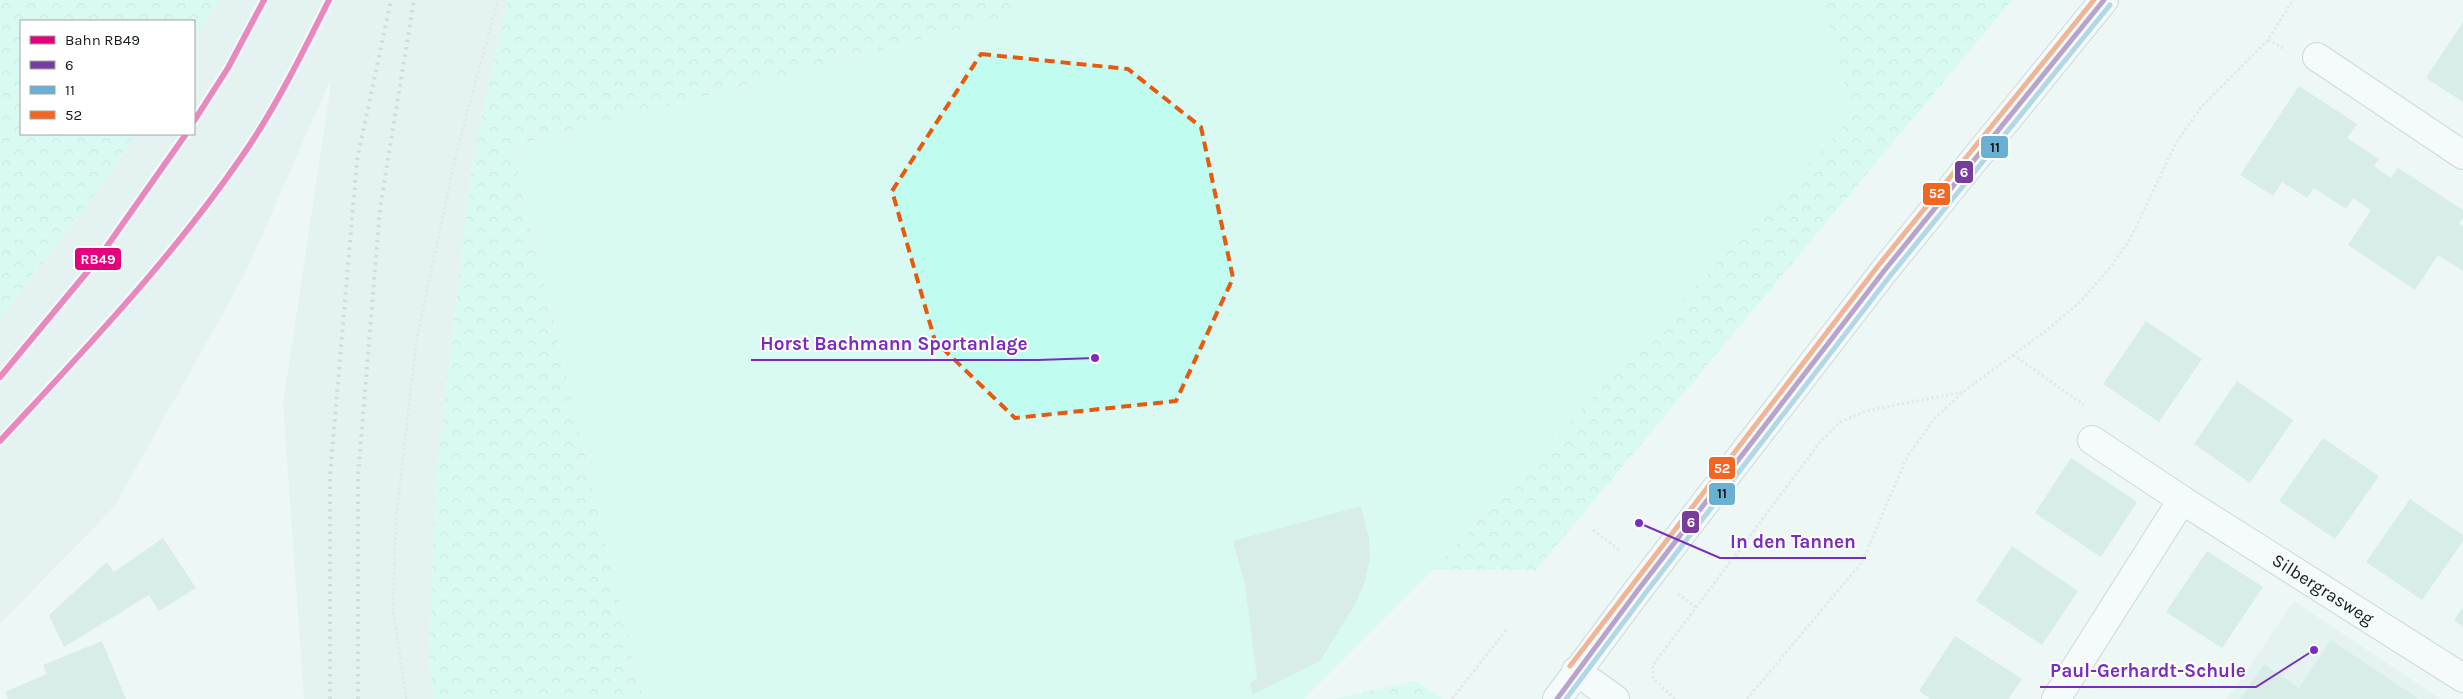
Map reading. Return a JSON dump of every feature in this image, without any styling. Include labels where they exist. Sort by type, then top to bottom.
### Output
[{"type":"street","points":[[1557,699],[1884,271],[2104,0]]},
{"type":"street","points":[[2316,57],[2463,155]]},
{"type":"street","name":"Silbergrasweg","points":[[2092,440],[2182,500],[2463,678]]},
{"type":"street","points":[[2056,699],[2182,500]]},
{"type":"street","points":[[1576,672],[1615,699]]},
{"type":"path","points":[[406,699],[393,608],[396,520],[416,343],[455,158],[498,0]]},
{"type":"path","points":[[1747,699],[1862,562],[1907,457],[1934,419],[1963,392],[2080,302],[2109,269],[2129,241],[2177,140],[2202,106],[2268,40],[2293,0]]},
{"type":"path","points":[[2013,355],[2084,403],[2092,440]]},
{"type":"path","points":[[1675,699],[1652,678],[1652,665],[1822,440],[1840,422],[1866,412],[1963,392]]},
{"type":"path","points":[[1452,699],[1507,628]]},
{"type":"highlighted area","points":[[981,54],[1128,69],[1201,127],[1233,278],[1176,401],[1015,418],[935,341],[892,191]]},
{"type":"shaded area","points":[[219,0],[507,0],[472,164],[436,475],[429,662],[434,699],[304,699],[283,404],[332,76],[245,274],[114,507],[0,624],[0,319],[111,173],[135,135],[195,135],[195,39]]},
{"type":"shaded area","points":[[2294,601],[2441,699],[2227,699]]},
{"type":"green space","points":[[0,0],[219,0],[195,39],[195,20],[20,20],[20,135],[135,135],[111,173],[0,319]]},
{"type":"green space","points":[[507,0],[1026,0],[1029,11],[512,147],[643,699],[434,699],[429,662],[436,475],[472,164]]},
{"type":"green space","points":[[1026,0],[1822,0],[1853,116],[1433,570],[1304,699],[643,699],[512,147],[1029,11]]},
{"type":"green space","points":[[1822,0],[2012,0],[1536,570],[1433,570],[1852,116]]},
{"type":"green space","points":[[1416,681],[1443,699],[1333,699]]},
{"type":"building","points":[[2463,22],[2463,102],[2426,78]]},
{"type":"building","points":[[2299,86],[2357,124],[2347,138],[2379,159],[2374,166],[2391,178],[2398,168],[2463,210],[2463,217],[2459,224],[2463,226],[2463,271],[2438,255],[2415,290],[2348,245],[2371,210],[2353,198],[2346,209],[2314,188],[2307,198],[2282,182],[2273,196],[2240,175]]},
{"type":"building","points":[[2146,321],[2202,359],[2159,422],[2103,384]]},
{"type":"building","points":[[2237,381],[2293,420],[2250,483],[2194,444]]},
{"type":"building","points":[[2323,438],[2379,476],[2335,539],[2279,501]]},
{"type":"building","points":[[2071,458],[2137,502],[2101,557],[2035,513]]},
{"type":"building","points":[[2410,499],[2463,535],[2463,541],[2422,600],[2366,562]]},
{"type":"building","points":[[1361,506],[1369,538],[1370,558],[1365,582],[1356,603],[1320,661],[1252,695],[1250,683],[1257,678],[1245,584],[1233,541]]},
{"type":"building","points":[[163,538],[196,588],[159,611],[149,595],[64,647],[49,615],[107,562],[114,572]]},
{"type":"building","points":[[2012,546],[2078,591],[2042,645],[1976,601]]},
{"type":"building","points":[[2207,551],[2263,587],[2222,648],[2166,612]]},
{"type":"building","points":[[2463,607],[2463,627],[2454,620]]},
{"type":"building","points":[[1955,636],[2022,679],[2008,699],[1931,699],[1919,691]]},
{"type":"building","points":[[2331,640],[2419,699],[2240,699],[2264,664],[2299,688]]},
{"type":"building","points":[[102,641],[126,699],[8,699],[5,692],[47,674],[43,665]]},
{"type":"railway","points":[[330,699],[330,476],[357,160],[391,0]]},
{"type":"railway","points":[[358,699],[358,477],[380,208],[414,0]]},
{"type":"rail line","name":"RB49","points":[[195,119],[228,68],[264,0]]},
{"type":"rail line","name":"RB49","points":[[0,441],[132,297],[194,222],[251,143],[292,72],[329,0]]},
{"type":"rail line","name":"RB49","points":[[0,377],[98,259],[185,135]]},
{"type":"transit line","name":"52","points":[[1570,666],[1878,266],[2094,0]]},
{"type":"transit line","name":"6","points":[[1557,699],[1638,590],[1884,271],[2104,0]]},
{"type":"transit line","name":"11","points":[[1566,699],[1890,276],[2110,5]]},
{"type":"place","name":"Horst Bachmann Sportanlage","points":[[1095,358]]},
{"type":"place","name":"In den Tannen","points":[[1639,523]]},
{"type":"place","name":"Paul-Gerhardt-Schule","points":[[2314,650]]}]
